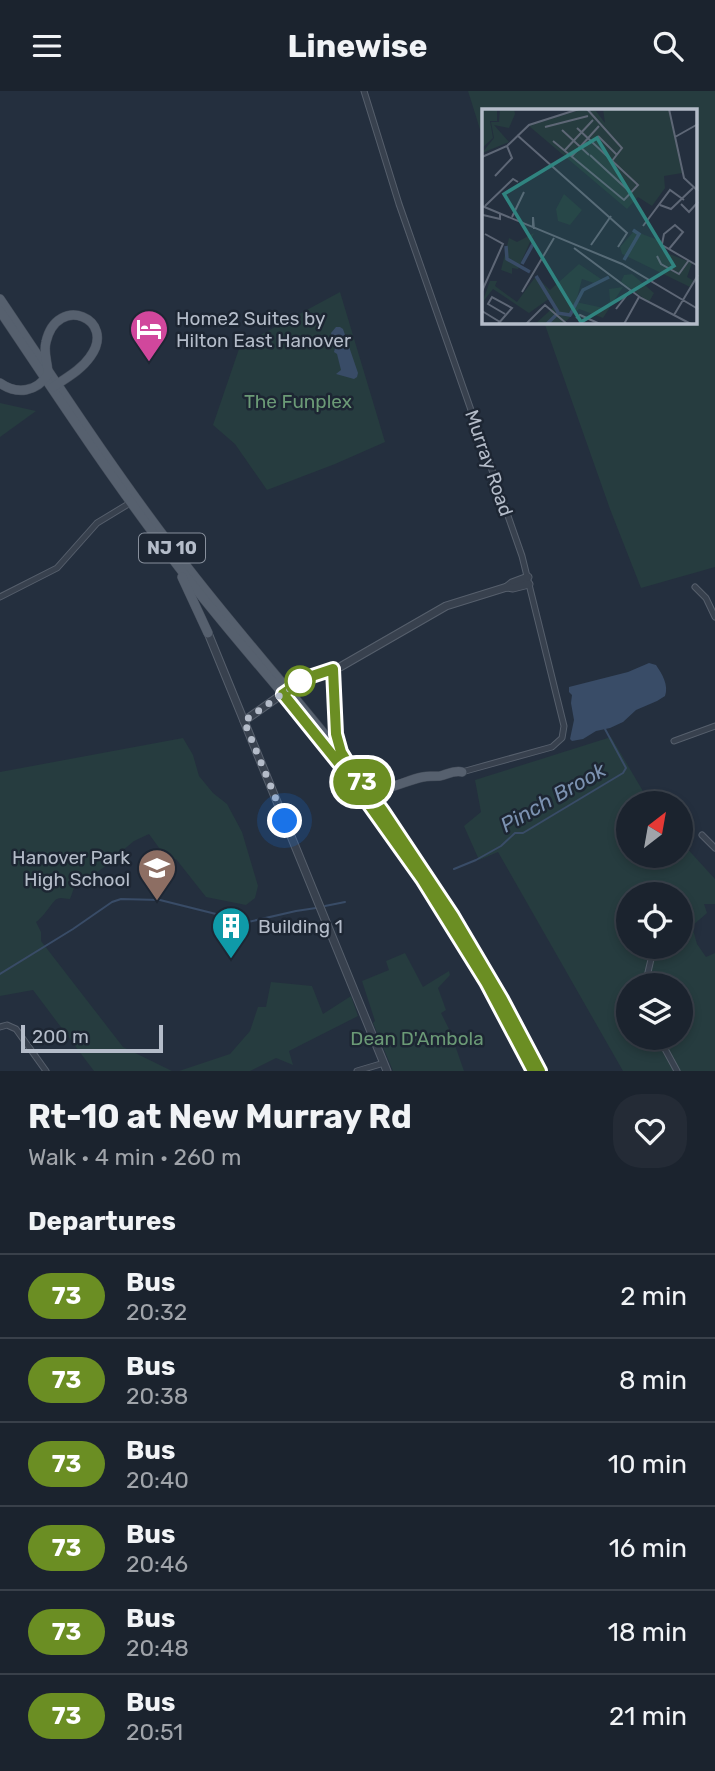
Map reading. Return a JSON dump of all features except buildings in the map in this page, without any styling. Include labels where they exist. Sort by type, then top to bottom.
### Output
[{"type":"main road","name":"NJ 10","points":[[0,299],[47,375]]},
{"type":"main road","name":"NJ 10","points":[[0,311],[171,546],[345,771],[422,879],[486,982],[533,1071]]},
{"type":"main road","points":[[0,383],[21,391],[32,388],[47,375],[45,345],[53,327],[67,316],[87,318],[96,335],[93,353],[81,367],[55,386]]},
{"type":"main road","name":"NJ 10","points":[[55,386],[131,503],[175,562],[349,765],[383,811],[478,957],[540,1071]]},
{"type":"main road","points":[[175,562],[208,633]]},
{"type":"main road","points":[[333,669],[337,741],[349,765]]},
{"type":"main road","points":[[361,781],[372,788],[382,789],[424,776],[462,772]]},
{"type":"main road","points":[[383,811],[382,800],[389,793],[460,775],[462,772]]},
{"type":"street","name":"Murray Road","points":[[364,91],[399,204],[519,548],[564,726],[560,741],[552,747],[462,772]]},
{"type":"street","points":[[0,597],[57,568],[97,523],[131,503]]},
{"type":"street","points":[[244,721],[306,678],[340,667],[446,606],[508,587],[512,583],[529,580]]},
{"type":"street","points":[[695,587],[706,598],[715,617]]},
{"type":"street","points":[[208,633],[385,1067],[356,1071]]},
{"type":"street","points":[[674,741],[715,726]]},
{"type":"street","points":[[702,835],[715,848]]},
{"type":"street","points":[[0,1027],[7,1025],[16,1029],[46,1071]]},
{"type":"street","points":[[666,1050],[677,1071]]},
{"type":"green space","points":[[468,91],[715,91],[715,567],[641,588],[545,324],[698,324],[698,109],[482,109],[482,136]]},
{"type":"green space","name":"The Funplex","points":[[340,292],[385,442],[267,490],[235,444],[213,425],[240,346]]},
{"type":"green space","points":[[0,403],[36,411],[0,437]]},
{"type":"green space","points":[[611,737],[643,791],[616,791],[616,868],[693,868],[693,855],[715,879],[715,904],[704,904],[707,913],[693,925],[693,882],[616,882],[616,959],[693,959],[693,930],[697,944],[706,957],[715,953],[715,1071],[623,1071],[498,852],[479,860],[464,826],[481,812],[475,780]]},
{"type":"green space","points":[[183,738],[193,755],[199,776],[213,793],[227,804],[242,832],[258,886],[255,898],[246,905],[206,897],[176,859],[170,863],[149,834],[134,841],[116,856],[116,859],[74,888],[70,899],[60,898],[54,902],[36,922],[41,932],[41,941],[123,1047],[172,1071],[94,1071],[33,990],[0,996],[0,772]]},
{"type":"green space","name":"Dean D'Ambola","points":[[405,953],[423,987],[449,971],[450,975],[438,988],[446,1010],[441,1013],[464,1071],[393,1071],[373,1023],[375,1021],[362,981],[389,970],[386,961]]},
{"type":"green space","points":[[271,982],[312,986],[323,1014],[351,996],[358,1016],[289,1051],[293,1065],[276,1058],[250,1071],[179,1071],[230,1054],[250,1031],[258,1007],[266,1007]]},
{"type":"water","points":[[336,327],[343,329],[358,373],[354,379],[336,374],[341,370],[331,333]]},
{"type":"water","points":[[649,663],[656,665],[663,676],[665,696],[636,710],[623,722],[610,728],[596,731],[583,739],[570,739],[574,720],[569,687],[628,672]]},
{"type":"waterway","name":"Pinch Brook","points":[[454,869],[501,846],[515,833],[523,833],[623,773],[626,768],[605,729]]},
{"type":"waterway","name":"Pinch Brook","points":[[0,974],[112,902],[121,899],[160,900],[248,922],[316,908]]},
{"type":"waterway","name":"Pinch Brook","points":[[325,906],[345,902]]},
{"type":"bus line","name":"73","points":[[533,1071],[486,982],[422,879],[345,771],[283,694],[302,680],[333,669],[336,734],[341,752],[453,916],[502,999],[540,1071]]},
{"type":"place","name":"Home2 Suites by Hilton East Hanover","points":[[149,363]]},
{"type":"place","name":"Hanover Park High School","points":[[157,902]]},
{"type":"place","name":"Building 1","points":[[231,960]]},
{"type":"route","points":[[285,821],[244,721],[302,680],[300,681]]}]
